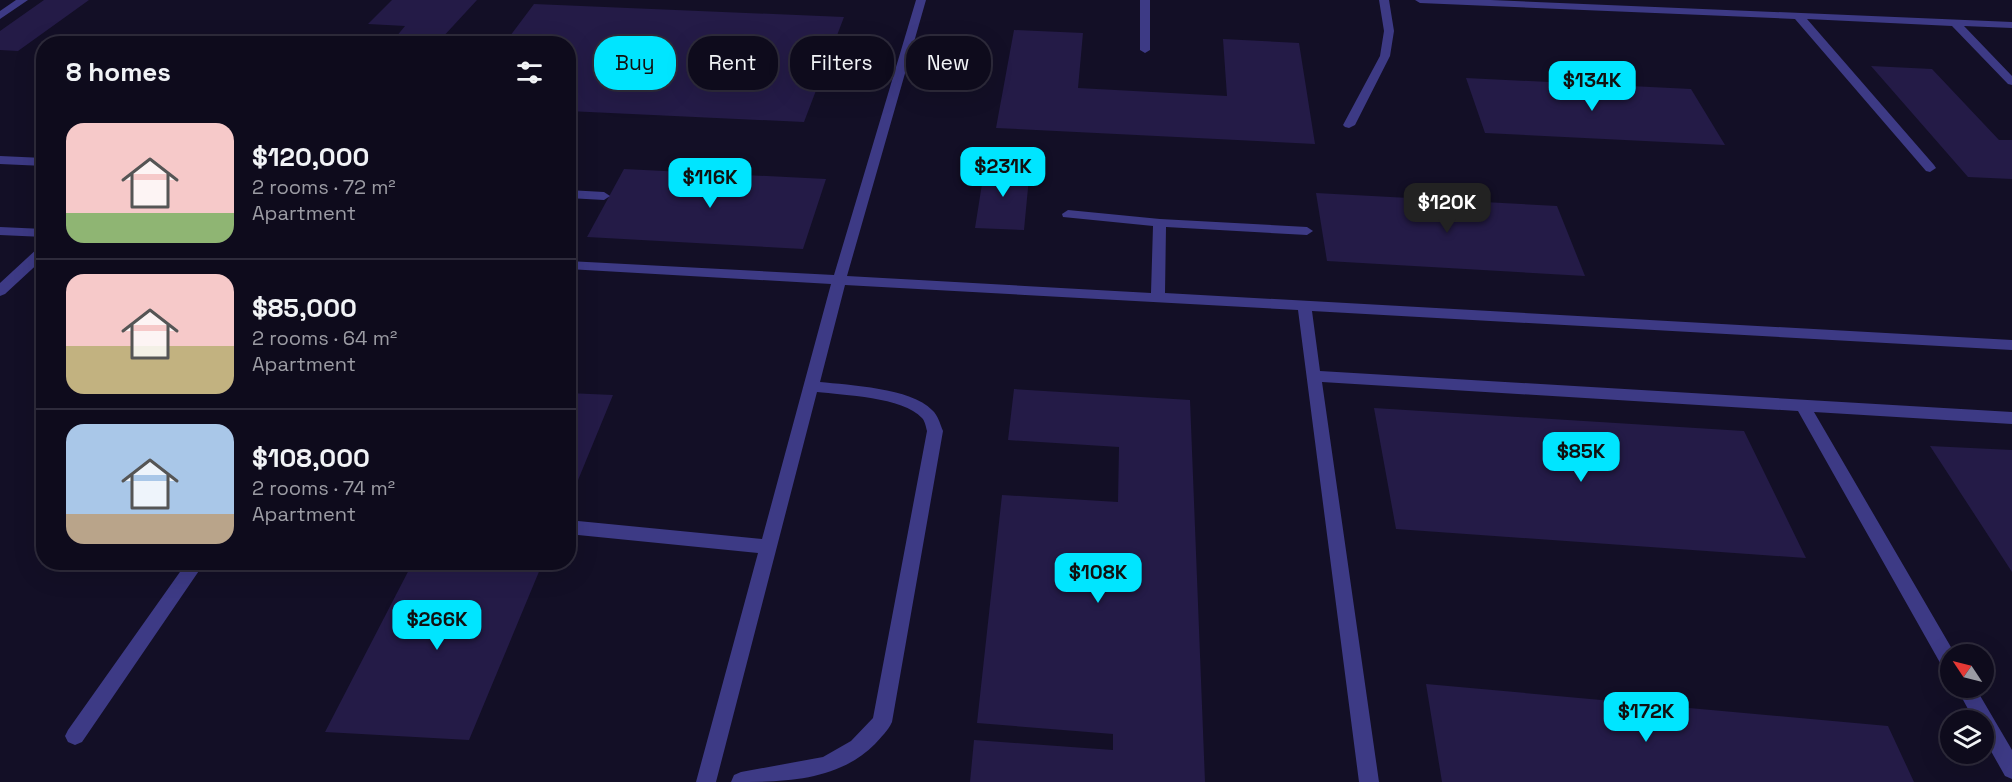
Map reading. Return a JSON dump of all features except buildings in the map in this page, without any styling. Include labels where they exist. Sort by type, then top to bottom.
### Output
[{"type":"lane","points":[[0,16],[23,0]]},
{"type":"lane","points":[[706,782],[838,280],[921,0]]},
{"type":"lane","points":[[1145,0],[1145,50]]},
{"type":"lane","points":[[1349,125],[1385,56],[1389,31],[1384,0]]},
{"type":"lane","points":[[1420,0],[2012,25]]},
{"type":"lane","points":[[1799,17],[1930,168]]},
{"type":"lane","points":[[1955,23],[2012,82]]},
{"type":"lane","points":[[0,160],[36,162]]},
{"type":"lane","points":[[576,194],[604,196]]},
{"type":"lane","points":[[1068,214],[1160,223],[1307,231]]},
{"type":"lane","points":[[1158,298],[1160,223]]},
{"type":"lane","points":[[0,231],[36,233]]},
{"type":"lane","points":[[0,291],[36,257]]},
{"type":"lane","points":[[576,265],[2012,345]]},
{"type":"lane","points":[[1304,306],[1369,782]]},
{"type":"lane","points":[[1313,376],[2012,418]]},
{"type":"lane","points":[[741,782],[826,766],[858,748],[882,722],[935,431],[927,413],[911,404],[884,396],[810,386]]},
{"type":"lane","points":[[1802,405],[1940,645]]},
{"type":"lane","points":[[578,528],[768,547]]},
{"type":"lane","points":[[75,736],[191,570]]},
{"type":"lane","points":[[1971,698],[2012,770]]}]
